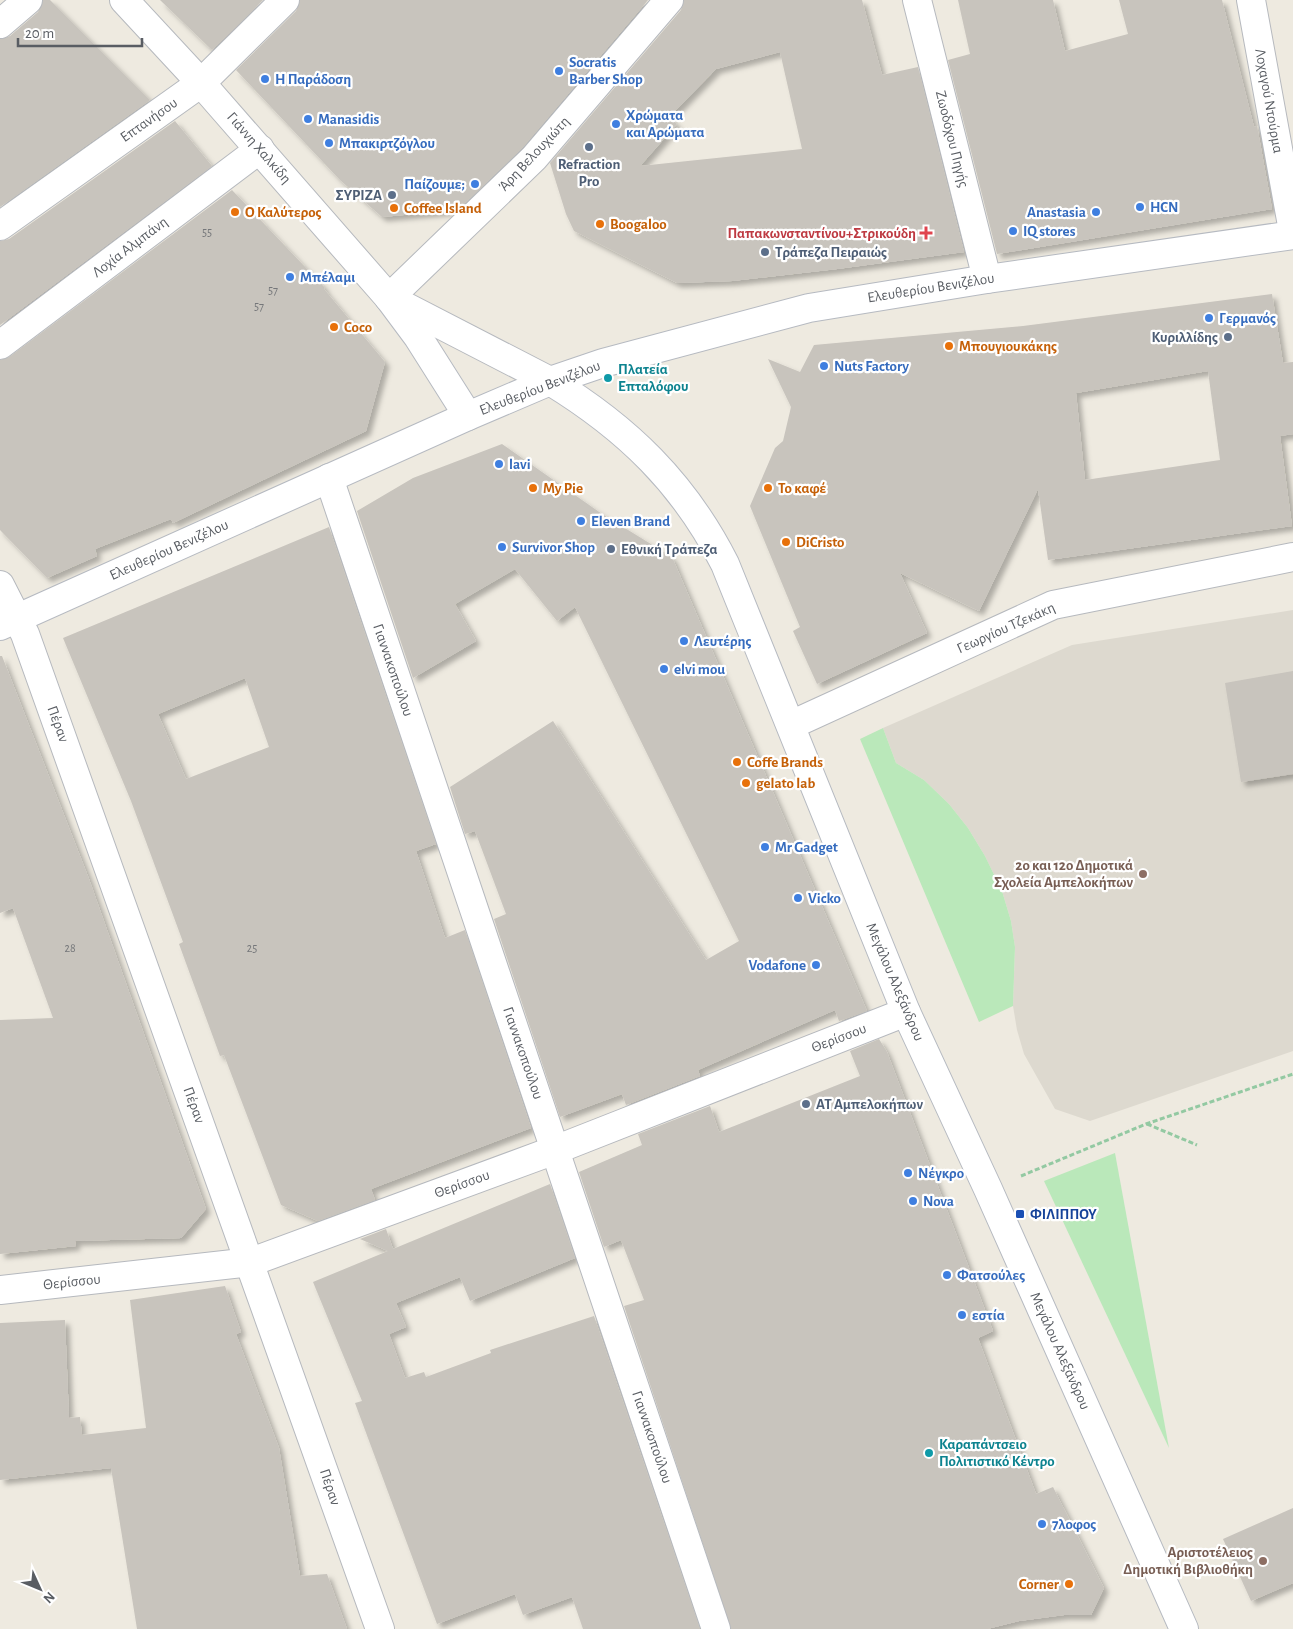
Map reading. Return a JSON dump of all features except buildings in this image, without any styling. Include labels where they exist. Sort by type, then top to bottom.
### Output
[{"type":"street","points":[[0,24],[28,0]]},
{"type":"street","name":"Γιάννη Χαλκίδη","points":[[124,0],[260,149],[389,298],[550,382]]},
{"type":"street","name":"Επτανήσου","points":[[0,226],[201,83],[285,0]]},
{"type":"street","name":"Άρη Βελουχιώτη","points":[[389,298],[534,158],[669,0]]},
{"type":"street","name":"Ζωοδόχου Πηγής","points":[[916,0],[987,278]]},
{"type":"street","name":"Λοχαγού Ντούρμα","points":[[1251,0],[1293,233]]},
{"type":"street","name":"Λοχία Αλμπάνη","points":[[0,345],[260,149]]},
{"type":"street","name":"Ελευθερίου Βενιζέλου","points":[[9,622],[468,416],[550,382],[603,363],[809,308],[987,278],[1293,233]]},
{"type":"street","points":[[389,298],[418,337],[468,416]]},
{"type":"street","name":"Μεγάλου Αλεξάνδρου","points":[[550,382],[585,403],[639,446],[662,470],[704,523],[742,601],[906,1012],[988,1189],[1184,1629]]},
{"type":"street","name":"Γιαννακοπούλου","points":[[329,478],[716,1629]]},
{"type":"street","name":"Γεωργίου Τζεκάκη","points":[[791,726],[1053,605],[1293,557]]},
{"type":"street","name":"Πέραν","points":[[0,585],[9,622],[250,1262],[380,1629]]},
{"type":"street","name":"Θερίσσου","points":[[0,1290],[250,1262],[555,1150],[906,1012]]},
{"type":"path","points":[[988,1189],[1146,1124],[1293,1074]]},
{"type":"path","points":[[1146,1124],[1197,1145]]},
{"type":"shaded area","name":"2ο και 12ο Δημοτικά Σχολεία Αμπελοκήπων","points":[[1293,610],[1293,1051],[1090,1121],[1055,1109],[1024,1054],[1017,1030],[1013,1006],[1015,947],[1011,921],[1002,891],[985,856],[968,828],[949,804],[924,780],[896,763],[883,728],[1072,645]]},
{"type":"green space","points":[[883,728],[896,763],[924,780],[949,804],[968,828],[985,856],[1002,891],[1011,921],[1015,947],[1013,1006],[979,1022],[860,739]]},
{"type":"green space","points":[[1115,1153],[1169,1448],[1044,1181]]},
{"type":"place","name":"Socratis Barber Shop","points":[[559,71]]},
{"type":"place","name":"Η Παράδοση","points":[[265,79]]},
{"type":"place","name":"Manasidis","points":[[308,119]]},
{"type":"place","name":"Χρώματα και Αρώματα","points":[[616,124]]},
{"type":"place","name":"Μπακιρτζόγλου","points":[[329,143]]},
{"type":"place","name":"Refraction Pro","points":[[589,147]]},
{"type":"place","name":"Παίζουμε;","points":[[475,184]]},
{"type":"place","name":"ΣΥΡΙΖΑ","points":[[392,195]]},
{"type":"place","name":"HCN","points":[[1140,207]]},
{"type":"place","name":"Coffee Island","points":[[394,208]]},
{"type":"place","name":"Ο Καλύτερος","points":[[235,212]]},
{"type":"place","name":"Anastasia","points":[[1096,212]]},
{"type":"place","name":"Boogaloo","points":[[600,224]]},
{"type":"place","name":"IQ stores","points":[[1013,231]]},
{"type":"place","name":"Παπακωνσταντίνου+Στρικούδη","points":[[926,233]]},
{"type":"place","name":"Τράπεζα Πειραιώς","points":[[765,252]]},
{"type":"place","name":"Μπέλαμι","points":[[290,277]]},
{"type":"place","name":"Γερμανός","points":[[1209,318]]},
{"type":"place","name":"Coco","points":[[334,327]]},
{"type":"place","name":"Κυριλλίδης","points":[[1228,337]]},
{"type":"place","name":"Μπουγιουκάκης","points":[[949,346]]},
{"type":"place","name":"Nuts Factory","points":[[824,366]]},
{"type":"place","name":"Πλατεία Επταλόφου","points":[[608,378]]},
{"type":"place","name":"lavi","points":[[499,464]]},
{"type":"place","name":"My Pie","points":[[533,488]]},
{"type":"place","name":"Το καφέ","points":[[768,488]]},
{"type":"place","name":"Eleven Brand","points":[[581,521]]},
{"type":"place","name":"DiCristo","points":[[786,542]]},
{"type":"place","name":"Survivor Shop","points":[[502,547]]},
{"type":"place","name":"Εθνική Τράπεζα","points":[[611,549]]},
{"type":"place","name":"Λευτέρης","points":[[684,641]]},
{"type":"place","name":"elvi mou","points":[[664,669]]},
{"type":"place","name":"Coffe Brands","points":[[737,762]]},
{"type":"place","name":"gelato lab","points":[[746,783]]},
{"type":"place","name":"Mr Gadget","points":[[765,847]]},
{"type":"place","name":"2ο και 12ο Δημοτικά Σχολεία Αμπελοκήπων","points":[[1143,874]]},
{"type":"place","name":"Vicko","points":[[798,898]]},
{"type":"place","name":"Vodafone","points":[[816,965]]},
{"type":"place","name":"ΑΤ Αμπελοκήπων","points":[[806,1104]]},
{"type":"place","name":"Νέγκρο","points":[[908,1173]]},
{"type":"place","name":"Nova","points":[[913,1201]]},
{"type":"place","name":"ΦΙΛΙΠΠΟΥ","points":[[1020,1214]]},
{"type":"place","name":"Φατσούλες","points":[[947,1275]]},
{"type":"place","name":"εστία","points":[[962,1315]]},
{"type":"place","name":"Καραπάντσειο Πολιτιστικό Κέντρο","points":[[929,1453]]},
{"type":"place","name":"7λοφος","points":[[1042,1524]]},
{"type":"place","name":"Αριστοτέλειος Δημοτική Βιβλιοθήκη","points":[[1263,1561]]},
{"type":"place","name":"Corner","points":[[1069,1584]]}]
